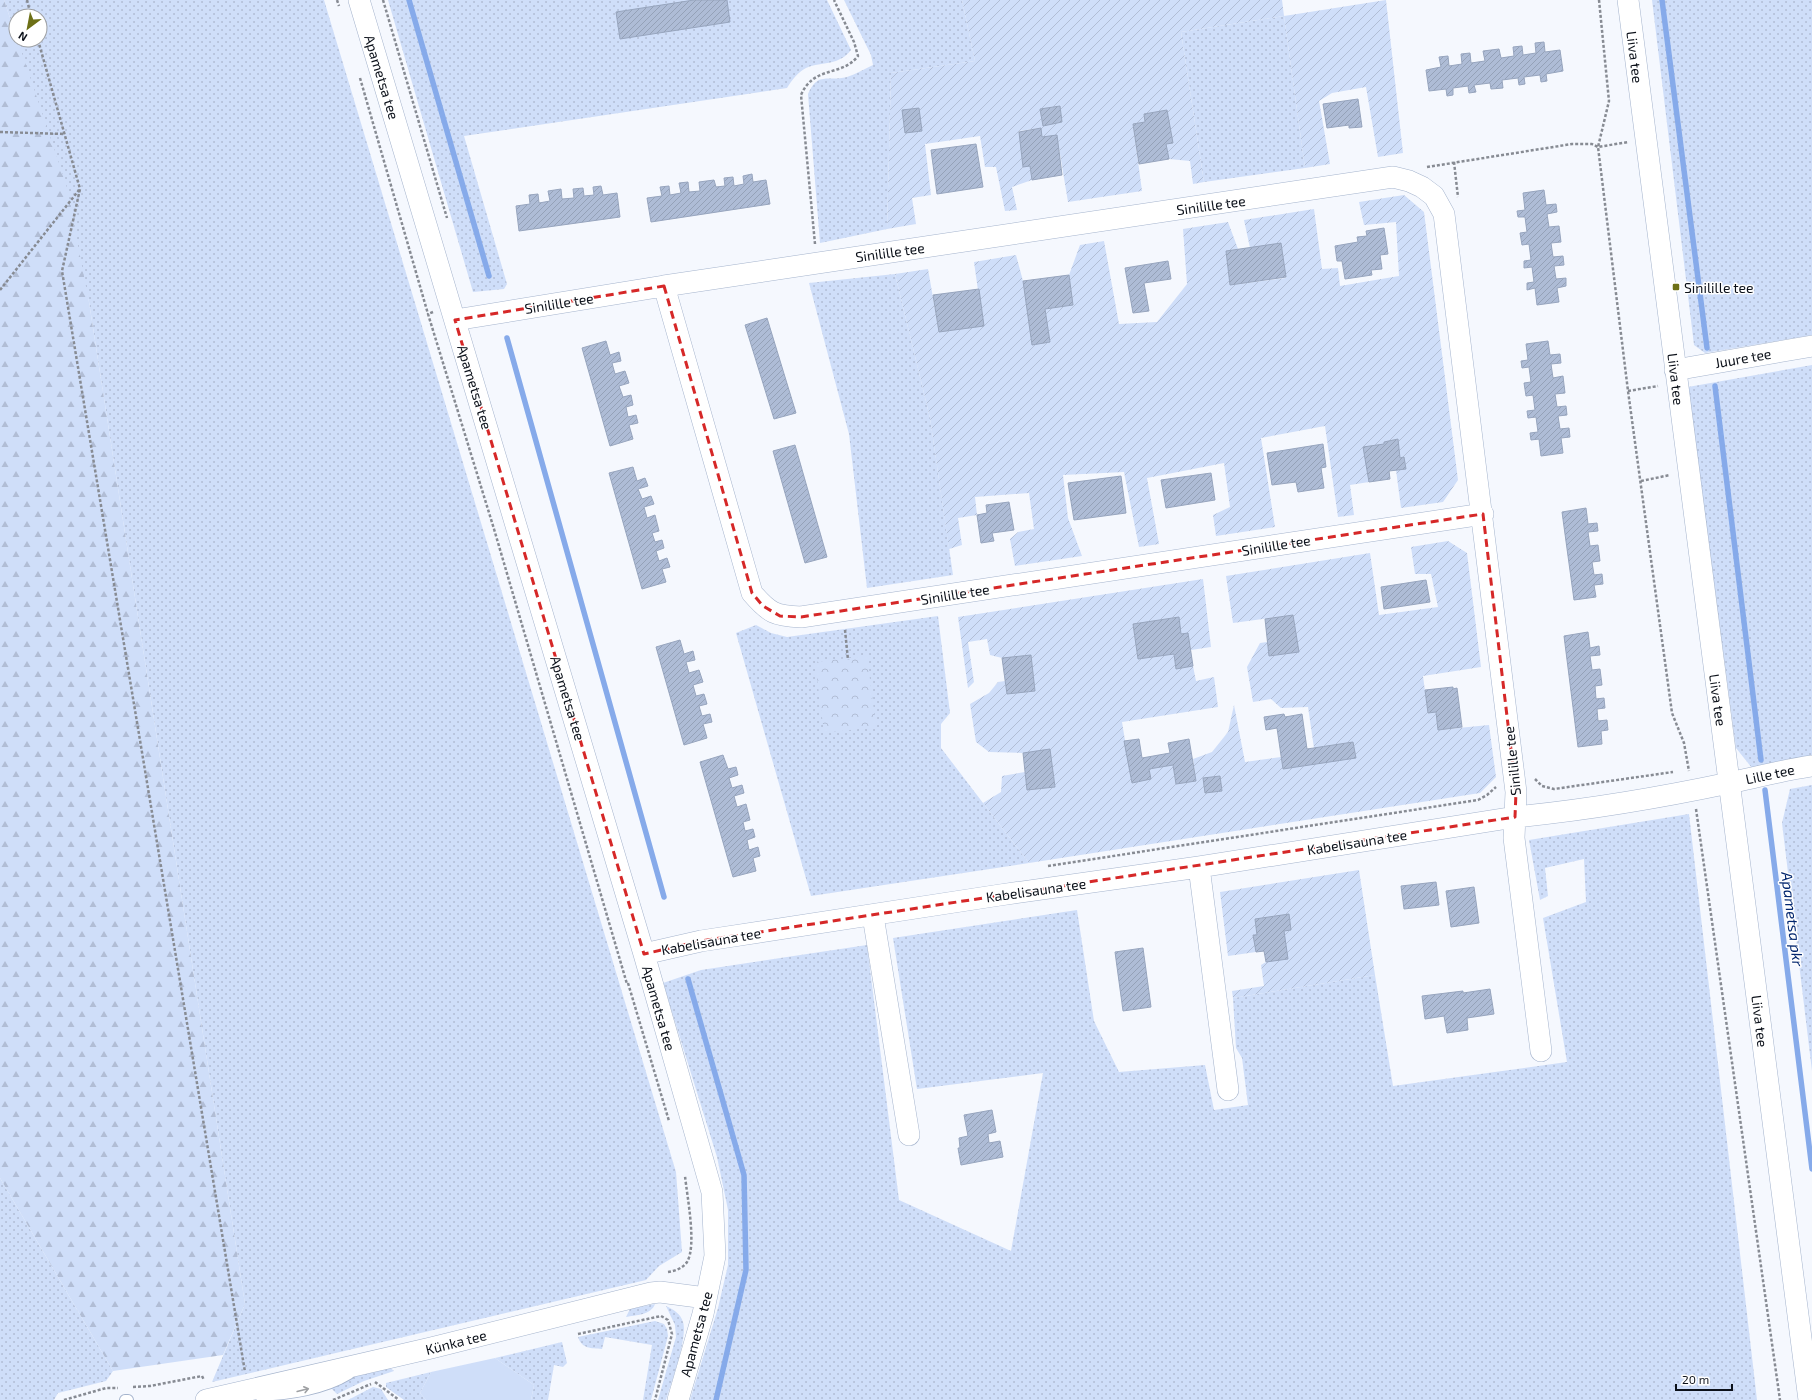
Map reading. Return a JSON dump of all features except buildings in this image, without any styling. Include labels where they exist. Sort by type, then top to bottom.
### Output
[{"type":"street","name":"Apametsa tee","points":[[359,0],[644,954],[712,1192],[715,1256],[706,1298],[678,1400]]},
{"type":"street","name":"Liiva tee","points":[[1628,0],[1809,1400]]},
{"type":"street","name":"Sinilille tee","points":[[455,320],[664,286],[1393,178],[1409,181],[1434,196],[1444,214],[1483,514],[1516,792],[1515,817]]},
{"type":"street","name":"Sinilille tee","points":[[664,286],[752,593],[763,606],[780,616],[801,617],[1483,514]]},
{"type":"street","name":"Juure tee","points":[[1675,370],[1812,346]]},
{"type":"street","name":"Lille tee","points":[[1729,783],[1780,771],[1812,766]]},
{"type":"street","name":"Kabelisauna tee","points":[[644,954],[700,941],[873,916],[1000,895],[1199,867],[1515,817],[1555,813],[1729,783]]},
{"type":"street","points":[[1515,817],[1514,838],[1541,1051]]},
{"type":"street","points":[[1199,867],[1228,1090]]},
{"type":"street","points":[[873,916],[909,1135]]},
{"type":"street","name":"Künka tee","points":[[207,1400],[660,1292],[706,1298]]},
{"type":"lane","points":[[207,1400],[285,1395],[335,1382],[366,1363]]},
{"type":"path","points":[[337,0],[339,8]]},
{"type":"path","points":[[383,0],[447,219]]},
{"type":"path","points":[[816,263],[802,95],[805,86],[814,77],[853,63],[858,56],[854,42],[834,0]]},
{"type":"path","points":[[1599,0],[1609,101],[1598,147],[1628,391],[1642,480],[1672,712],[1684,743],[1689,770]]},
{"type":"path","points":[[40,48],[80,189],[62,271],[248,1390]]},
{"type":"path","points":[[359,77],[428,314]]},
{"type":"path","points":[[0,132],[64,134]]},
{"type":"path","points":[[1424,167],[1572,144],[1592,144],[1598,147],[1646,139]]},
{"type":"path","points":[[1454,162],[1458,200]]},
{"type":"path","points":[[0,290],[80,189]]},
{"type":"path","points":[[1642,480],[1688,472]]},
{"type":"path","points":[[845,626],[848,660]]},
{"type":"path","points":[[1681,771],[1695,769]]},
{"type":"path","points":[[1533,774],[1542,786],[1554,789],[1674,772]]},
{"type":"path","points":[[1732,804],[1696,809],[1780,1400]]},
{"type":"path","points":[[650,977],[627,984],[671,1128]]},
{"type":"path","points":[[661,1316],[660,1292],[662,1272],[672,1272],[683,1267],[687,1262],[691,1250],[685,1173]]},
{"type":"path","points":[[573,1335],[661,1316],[668,1320],[672,1334],[655,1400]]},
{"type":"path","points":[[128,1387],[150,1386],[202,1376],[207,1400]]},
{"type":"path","points":[[333,1400],[382,1379]]},
{"type":"path","points":[[375,1382],[399,1400]]},
{"type":"path","points":[[64,1400],[106,1388],[120,1387]]},
{"type":"highlighted area","points":[[664,286],[752,593],[763,606],[780,616],[801,617],[1483,514],[1516,792],[1515,817],[701,941],[644,954],[455,320]]},
{"type":"green space","points":[[0,0],[4,0],[8,12],[8,48],[20,48],[66,184],[89,302],[245,1304],[223,1355],[113,1371],[0,1178]]},
{"type":"green space","points":[[4,0],[324,0],[676,1172],[682,1252],[659,1266],[646,1280],[212,1382],[245,1304],[89,302],[19,48],[48,48],[48,8],[8,8],[8,12]]},
{"type":"green space","points":[[388,0],[827,0],[851,50],[841,59],[836,61],[806,68],[795,76],[787,88],[464,136],[507,284],[504,289],[473,292]]},
{"type":"green space","points":[[844,0],[962,0],[975,61],[891,73],[887,229],[820,243],[808,94],[816,82],[820,80],[847,77],[873,65],[871,55]]},
{"type":"green space","points":[[962,0],[1282,0],[1284,16],[1181,32],[1204,182],[1193,184],[1190,161],[1169,159],[1166,144],[1173,143],[1167,110],[1144,114],[1145,122],[1133,124],[1142,191],[1068,202],[1057,136],[1042,137],[1041,128],[1019,131],[1023,166],[1030,166],[1032,180],[1012,187],[1017,210],[1005,211],[996,167],[985,167],[980,136],[925,144],[931,195],[912,198],[916,224],[887,229],[891,73],[975,61]],"holes":[[[1060,106],[1062,122],[1043,126],[1040,109]]]},
{"type":"green space","points":[[1386,0],[1403,153],[1378,157],[1366,87],[1332,93],[1319,101],[1330,164],[1305,168],[1284,16]]},
{"type":"green space","points":[[1652,0],[1812,0],[1812,335],[1705,353],[1694,345]]},
{"type":"green space","points":[[1284,16],[1305,168],[1204,182],[1181,32]]},
{"type":"green space","points":[[1404,195],[1424,212],[1458,480],[1443,502],[1401,508],[1396,470],[1406,468],[1404,457],[1400,458],[1398,439],[1384,442],[1384,444],[1364,447],[1369,482],[1350,485],[1354,515],[1338,517],[1325,426],[1261,438],[1275,527],[1216,536],[1213,515],[1230,507],[1224,463],[1147,478],[1159,544],[1139,547],[1124,472],[1063,475],[1068,518],[1082,556],[1015,566],[1010,539],[1018,532],[1034,529],[1029,493],[975,497],[977,515],[958,518],[962,545],[949,549],[930,418],[895,274],[928,269],[939,332],[983,326],[974,262],[1016,255],[1023,281],[1032,344],[1050,342],[1045,309],[1073,305],[1069,275],[1080,245],[1104,241],[1119,324],[1157,322],[1187,284],[1183,229],[1228,222],[1238,249],[1226,251],[1230,285],[1286,278],[1281,243],[1250,248],[1244,220],[1314,209],[1322,269],[1338,268],[1340,286],[1399,276],[1396,222],[1364,225],[1359,202]]},
{"type":"green space","points":[[895,274],[930,418],[953,575],[867,588],[849,434],[809,283]]},
{"type":"green space","points":[[1812,365],[1812,757],[1752,768],[1736,748],[1688,387]]},
{"type":"green space","points":[[1448,541],[1467,553],[1481,667],[1423,676],[1428,713],[1436,712],[1438,730],[1489,725],[1496,777],[1480,793],[1029,863],[983,803],[1001,792],[1002,776],[1025,772],[1027,790],[1055,787],[1050,750],[1023,753],[989,752],[976,742],[970,704],[989,693],[998,682],[1005,681],[1007,694],[1035,691],[1031,655],[1002,658],[990,655],[987,639],[968,642],[974,682],[968,688],[958,617],[1203,579],[1211,647],[1191,650],[1188,633],[1181,634],[1178,617],[1133,624],[1138,659],[1174,654],[1176,669],[1193,666],[1196,681],[1214,677],[1218,707],[1122,722],[1132,783],[1151,779],[1149,769],[1173,765],[1176,784],[1196,781],[1193,759],[1212,752],[1228,732],[1234,705],[1245,762],[1281,757],[1283,769],[1356,757],[1353,742],[1314,748],[1308,707],[1281,708],[1271,699],[1253,702],[1247,667],[1260,643],[1267,642],[1270,656],[1299,651],[1293,615],[1233,623],[1226,576],[1370,553],[1379,615],[1438,607],[1431,574],[1415,574],[1411,547]],"holes":[[[1220,776],[1222,791],[1205,793],[1203,778]]]},
{"type":"green space","points":[[938,616],[950,713],[941,724],[941,748],[1029,863],[811,896],[736,633],[756,625],[771,633],[787,637]]},
{"type":"green space","points":[[867,656],[876,727],[824,733],[815,662]]},
{"type":"green space","points":[[1812,785],[1812,1071],[1782,823],[1790,789]]},
{"type":"green space","points":[[1689,814],[1757,1400],[690,1400],[718,1308],[728,1265],[728,1210],[717,1157],[663,983],[701,970],[867,945],[899,1200],[1011,1251],[1043,1073],[917,1089],[893,938],[1077,910],[1094,1021],[1119,1072],[1205,1065],[1214,1110],[1248,1105],[1242,1058],[1236,1048],[1233,998],[1375,975],[1393,1086],[1567,1062],[1543,918],[1586,902],[1584,859],[1545,868],[1548,896],[1540,900],[1529,840]]},
{"type":"green space","points":[[1359,870],[1375,975],[1233,998],[1232,991],[1264,986],[1261,965],[1266,962],[1284,931],[1291,930],[1289,914],[1255,919],[1257,935],[1253,935],[1256,952],[1228,956],[1220,892]]},
{"type":"green space","points":[[0,1178],[113,1371],[106,1381],[58,1393],[54,1400],[0,1400]]},
{"type":"green space","points":[[655,1304],[653,1308],[647,1312],[626,1317],[630,1309]]},
{"type":"green space","points":[[666,1306],[676,1312],[682,1319],[684,1329],[678,1361],[666,1400],[658,1400],[676,1337],[675,1325]]},
{"type":"green space","points":[[655,1321],[664,1324],[667,1329],[668,1336],[651,1400],[643,1400],[652,1345],[605,1337],[602,1349],[584,1346],[578,1337]]},
{"type":"green space","points":[[562,1342],[567,1363],[563,1367],[554,1365],[548,1400],[531,1400],[534,1385],[495,1358]]},
{"type":"green space","points":[[495,1358],[534,1385],[531,1400],[426,1400],[420,1393],[431,1372]]},
{"type":"green space","points":[[387,1365],[394,1371],[364,1381],[337,1394],[330,1387],[362,1373]]},
{"type":"green space","points":[[431,1372],[420,1393],[426,1400],[404,1400],[386,1387],[386,1383]]},
{"type":"green space","points":[[373,1387],[381,1389],[388,1400],[348,1400]]},
{"type":"waterway","points":[[409,0],[489,276]]},
{"type":"waterway","points":[[1662,0],[1707,348]]},
{"type":"waterway","points":[[507,338],[664,897]]},
{"type":"waterway","points":[[1715,386],[1761,760]]},
{"type":"waterway","name":"Apametsa pkr","points":[[1765,790],[1812,1169]]},
{"type":"waterway","points":[[688,979],[744,1175],[746,1270],[716,1400]]},
{"type":"place","name":"Sinilille tee","points":[[1676,287]]}]
